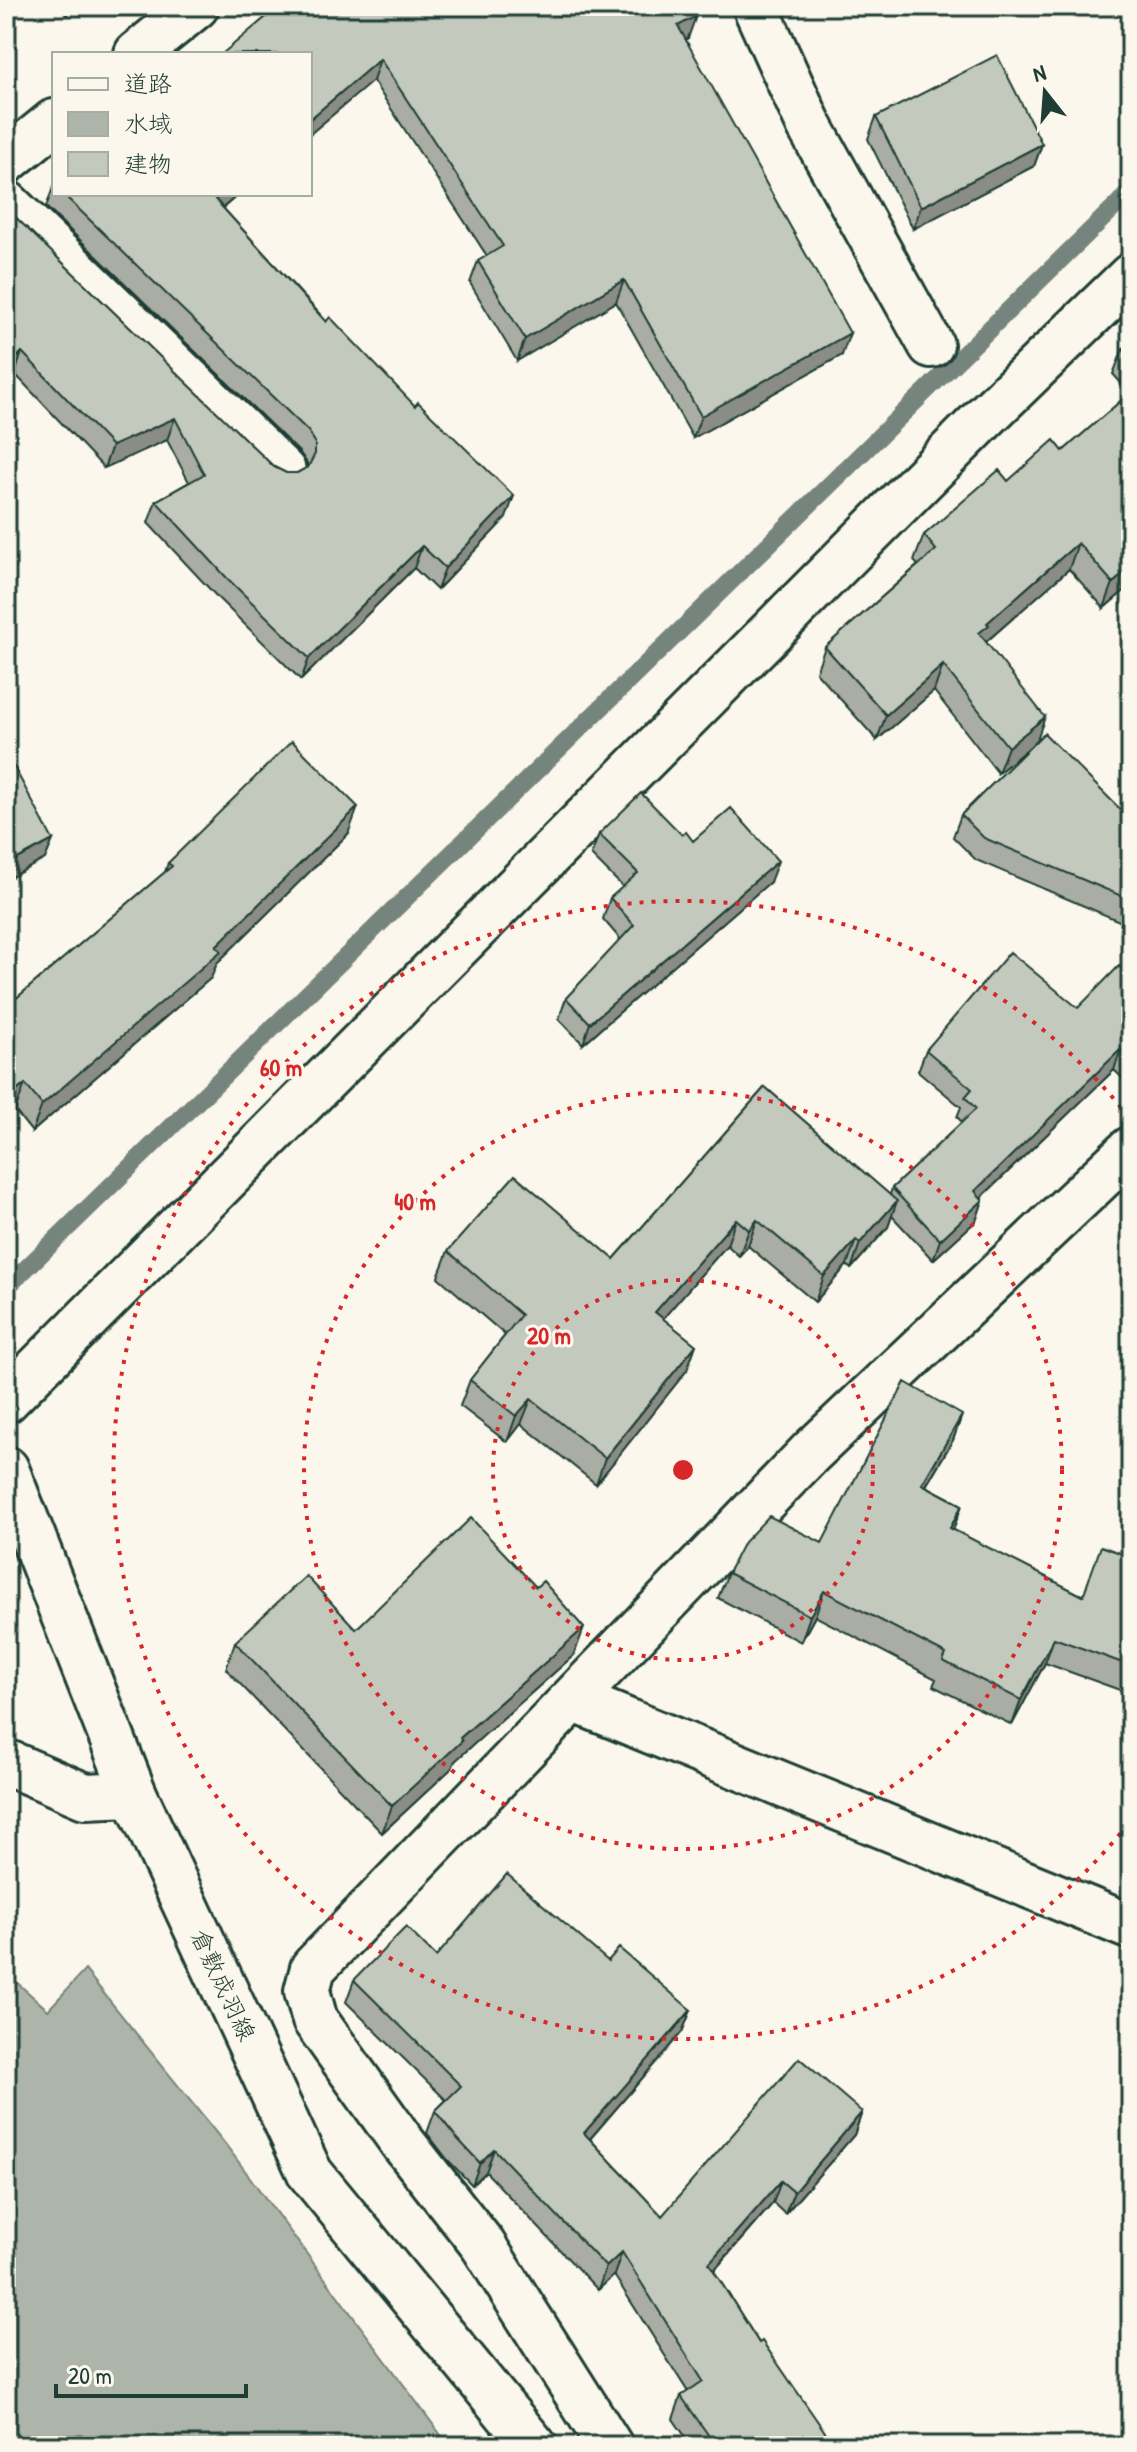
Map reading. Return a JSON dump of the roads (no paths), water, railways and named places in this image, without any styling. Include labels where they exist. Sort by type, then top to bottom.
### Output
[{"type":"street","points":[[139,52],[196,6]]},
{"type":"street","points":[[755,6],[809,125],[931,345]]},
{"type":"street","points":[[6,161],[52,124]]},
{"type":"street","points":[[6,203],[283,471]]},
{"type":"street","points":[[6,1400],[984,418],[1131,276]]},
{"type":"street","points":[[610,2446],[483,2245],[402,2142],[315,2020],[307,1991],[313,1968],[575,1700],[811,1452],[1131,1149]]},
{"type":"street","name":"倉敷成羽線","points":[[6,1469],[134,1794],[310,2173],[534,2446]]},
{"type":"street","points":[[575,1700],[1131,1927]]},
{"type":"street","points":[[6,1762],[85,1796],[134,1794]]},
{"type":"water","points":[[85,1970],[226,2145],[449,2446],[6,2446],[6,1973],[48,2010]]},
{"type":"waterway","points":[[6,1288],[1131,191]]}]
